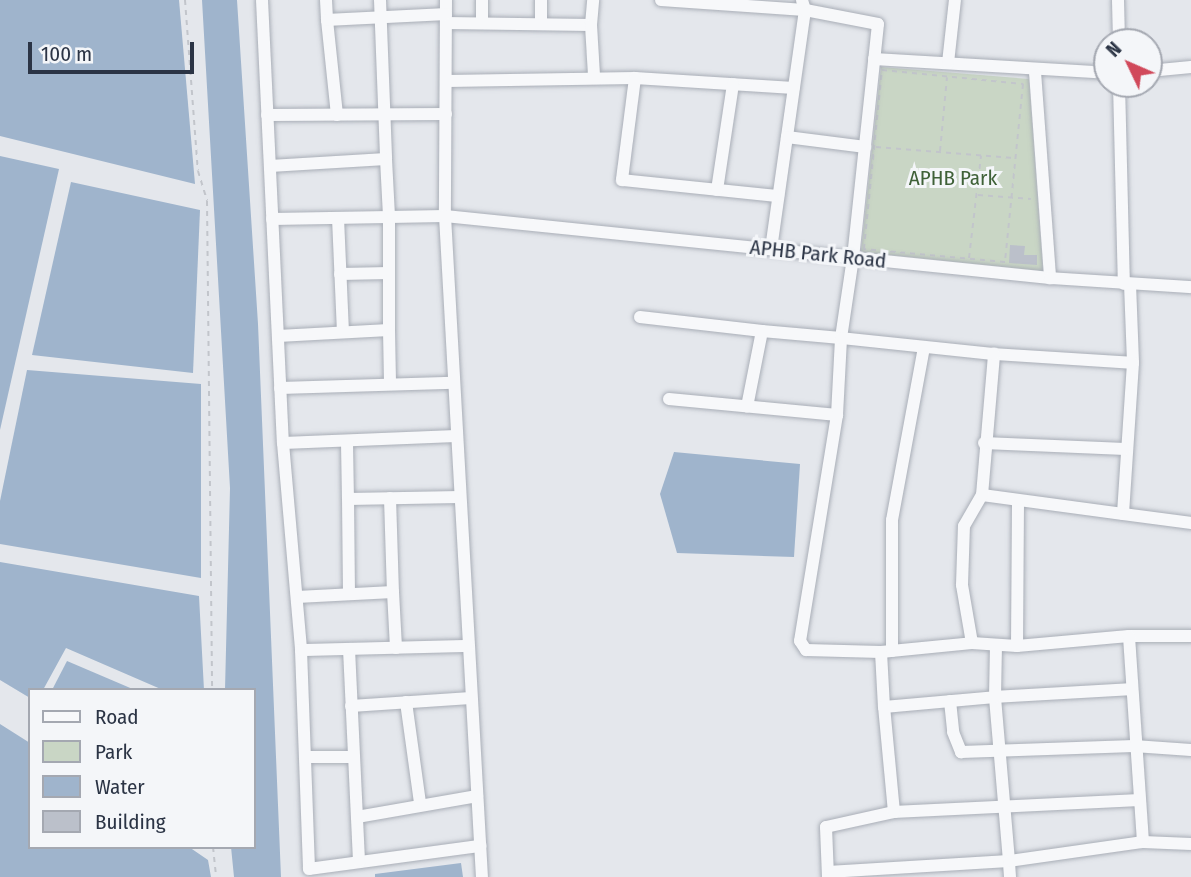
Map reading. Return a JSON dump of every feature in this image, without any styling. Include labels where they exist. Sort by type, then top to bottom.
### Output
[{"type":"street","points":[[262,0],[283,443],[301,650],[309,869],[480,846]]},
{"type":"street","points":[[326,0],[337,115]]},
{"type":"street","points":[[380,0],[389,217],[390,384]]},
{"type":"street","points":[[446,0],[445,216],[482,877]]},
{"type":"street","points":[[481,0],[482,22]]},
{"type":"street","points":[[541,0],[541,21]]},
{"type":"street","points":[[593,0],[594,76]]},
{"type":"street","points":[[661,0],[803,5],[878,24],[870,147],[841,338],[837,415],[800,641],[806,650],[887,652],[972,643],[1017,646],[1129,636],[1191,636]]},
{"type":"street","points":[[948,70],[955,0]]},
{"type":"street","points":[[1118,0],[1119,28]]},
{"type":"street","points":[[771,249],[803,5]]},
{"type":"street","points":[[327,20],[380,17],[592,25]]},
{"type":"street","points":[[874,60],[948,70],[1093,73]]},
{"type":"street","points":[[1163,70],[1191,67]]},
{"type":"street","points":[[1035,72],[1050,278]]},
{"type":"street","points":[[447,81],[594,76],[794,88]]},
{"type":"street","points":[[635,78],[622,180],[778,196]]},
{"type":"street","points":[[717,190],[733,84]]},
{"type":"street","points":[[1120,98],[1133,363],[1125,449],[1123,514]]},
{"type":"street","points":[[267,115],[446,114]]},
{"type":"street","points":[[787,136],[870,147]]},
{"type":"street","points":[[270,166],[386,159]]},
{"type":"street","name":"APHB Park Road","points":[[272,219],[445,216],[853,258],[969,264],[1050,278],[1191,287]]},
{"type":"street","points":[[338,218],[343,332]]},
{"type":"street","points":[[340,274],[389,273]]},
{"type":"street","points":[[640,317],[993,354],[1133,363]]},
{"type":"street","points":[[278,337],[389,330]]},
{"type":"street","points":[[747,407],[762,331]]},
{"type":"street","points":[[894,813],[884,707],[892,520],[925,347]]},
{"type":"street","points":[[972,643],[962,585],[964,526],[982,495],[993,354]]},
{"type":"street","points":[[280,388],[453,383]]},
{"type":"street","points":[[669,399],[837,415]]},
{"type":"street","points":[[283,443],[346,443],[456,436]]},
{"type":"street","points":[[346,443],[349,594]]},
{"type":"street","points":[[984,443],[1125,449]]},
{"type":"street","points":[[982,495],[1191,523]]},
{"type":"street","points":[[348,499],[460,497]]},
{"type":"street","points":[[390,498],[396,648]]},
{"type":"street","points":[[1017,646],[1018,501]]},
{"type":"street","points":[[297,597],[393,592]]},
{"type":"street","points":[[1129,636],[1134,746],[1143,842]]},
{"type":"street","points":[[301,650],[468,646]]},
{"type":"street","points":[[996,646],[998,752],[1010,877]]},
{"type":"street","points":[[349,649],[359,862]]},
{"type":"street","points":[[884,707],[1132,689]]},
{"type":"street","points":[[351,706],[471,698]]},
{"type":"street","points":[[950,701],[953,732],[961,752],[1134,746],[1191,750]]},
{"type":"street","points":[[406,702],[420,803]]},
{"type":"street","points":[[306,757],[354,757]]},
{"type":"street","points":[[357,817],[420,803],[477,796]]},
{"type":"street","points":[[1139,800],[1002,805],[894,813],[826,827],[828,874],[949,871],[1143,842],[1191,844]]},
{"type":"path","points":[[184,0],[198,171],[207,201],[212,688]]},
{"type":"path","points":[[883,70],[948,70],[1023,83],[1004,262],[969,264],[864,249],[870,147],[883,70]]},
{"type":"path","points":[[940,152],[948,70]]},
{"type":"path","points":[[870,147],[1015,158]]},
{"type":"path","points":[[969,264],[981,155]]},
{"type":"path","points":[[977,195],[1045,200]]},
{"type":"path","points":[[213,849],[216,877]]},
{"type":"green space","name":"APHB Park","points":[[881,67],[1029,79],[1043,271],[861,252]]},
{"type":"water","points":[[0,0],[179,0],[195,184],[0,136]]},
{"type":"water","points":[[202,0],[237,0],[258,324],[281,877],[234,877],[231,849],[256,849],[256,688],[225,688],[230,488]]},
{"type":"water","points":[[0,156],[59,169],[0,430]]},
{"type":"water","points":[[71,182],[200,210],[193,373],[32,355]]},
{"type":"water","points":[[27,370],[201,384],[201,578],[0,544],[0,501]]},
{"type":"water","points":[[674,452],[800,464],[794,557],[677,553],[660,494]]},
{"type":"water","points":[[0,562],[199,596],[204,688],[158,688],[66,648],[44,688],[28,688],[28,697],[0,680]]},
{"type":"water","points":[[67,661],[130,688],[53,688]]},
{"type":"water","points":[[0,724],[28,742],[28,849],[192,849],[208,860],[211,877],[0,877]]},
{"type":"water","points":[[461,863],[463,877],[375,877],[375,874]]},
{"type":"building","points":[[1010,245],[1025,246],[1024,255],[1037,255],[1037,265],[1009,263]]}]
